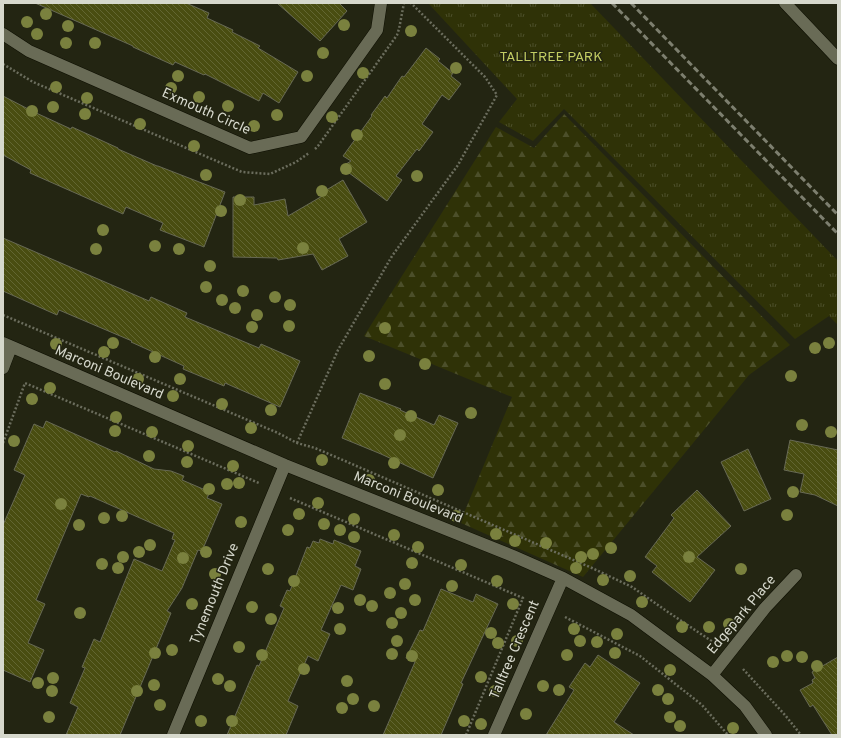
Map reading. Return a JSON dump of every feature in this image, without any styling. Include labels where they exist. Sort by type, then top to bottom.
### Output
[{"type":"street","name":"Exmouth Circle","points":[[3,34],[29,51],[250,148],[301,137],[377,30],[380,3]]},
{"type":"street","points":[[785,3],[838,59]]},
{"type":"street","points":[[3,368],[7,345]]},
{"type":"street","name":"Marconi Boulevard","points":[[7,345],[285,465],[513,556],[563,578],[632,615],[712,675],[745,706],[766,735]]},
{"type":"street","name":"Tynemouth Drive","points":[[173,735],[285,465]]},
{"type":"street","name":"Edgepark Place","points":[[712,675],[765,608],[796,575]]},
{"type":"street","name":"Talltree Crescent","points":[[494,735],[563,578]]},
{"type":"path","points":[[3,64],[33,82],[242,172],[270,174],[296,162],[318,146],[397,35],[404,3]]},
{"type":"path","points":[[297,443],[338,350],[392,256],[458,165],[497,96],[485,78],[411,3]]},
{"type":"path","points":[[3,314],[278,433],[297,443],[315,448],[576,561],[632,587],[718,646]]},
{"type":"path","points":[[3,443],[25,383],[261,484]]},
{"type":"path","points":[[290,498],[523,598],[466,735]]},
{"type":"path","points":[[562,615],[640,656],[702,705],[728,735]]},
{"type":"path","points":[[743,669],[801,735]]},
{"type":"green space","name":"TALLTREE PARK","points":[[428,3],[590,3],[838,261],[838,325],[829,316],[795,339],[564,109],[533,141],[499,122],[517,99]]},
{"type":"green space","points":[[564,114],[790,345],[749,375],[583,577],[461,523],[512,397],[364,336],[496,127],[534,148]]},
{"type":"building","points":[[35,3],[186,3],[209,13],[207,18],[233,30],[232,32],[260,46],[258,48],[298,72],[279,103],[263,93],[259,101],[205,74],[204,75],[175,62],[173,65]]},
{"type":"building","points":[[277,3],[339,3],[347,11],[320,41]]},
{"type":"building","points":[[426,48],[440,59],[438,61],[453,73],[451,76],[461,84],[449,100],[442,95],[422,124],[433,132],[419,151],[417,149],[396,176],[402,180],[387,201],[341,167],[351,161],[343,156],[385,96],[387,98],[402,76],[404,77]]},
{"type":"building","points":[[3,96],[71,129],[72,127],[157,166],[225,192],[204,247],[160,230],[163,223],[126,207],[123,214],[30,173],[31,170],[3,155]]},
{"type":"building","points":[[343,180],[367,222],[339,239],[348,256],[322,270],[313,254],[278,260],[277,258],[233,257],[233,197],[254,197],[254,205],[285,199],[288,216],[324,195],[323,192]]},
{"type":"building","points":[[3,238],[149,301],[151,297],[187,313],[185,317],[259,348],[261,344],[300,361],[280,407],[225,383],[224,386],[183,369],[184,366],[131,342],[132,341],[59,310],[57,315],[3,291]]},
{"type":"building","points":[[360,393],[401,409],[400,410],[434,425],[439,415],[458,423],[433,478],[342,438]]},
{"type":"building","points":[[46,421],[154,469],[171,471],[184,476],[182,480],[210,492],[207,498],[222,504],[202,551],[198,550],[182,588],[167,611],[171,613],[120,735],[66,735],[78,707],[70,703],[85,668],[82,667],[94,639],[100,642],[134,559],[162,571],[175,540],[172,539],[174,533],[90,496],[81,494],[36,600],[45,604],[28,643],[44,650],[30,682],[3,670],[3,525],[25,475],[14,470],[34,424],[43,428]]},
{"type":"building","points":[[790,440],[838,450],[838,506],[815,495],[800,492],[804,474],[784,470]]},
{"type":"building","points":[[748,449],[771,499],[744,511],[721,462]]},
{"type":"building","points":[[697,490],[731,526],[697,557],[715,570],[690,602],[652,572],[657,566],[645,557],[674,518],[671,515]]},
{"type":"building","points":[[320,539],[333,544],[334,540],[361,551],[355,566],[361,569],[353,590],[341,585],[321,630],[330,634],[318,661],[308,656],[288,701],[298,706],[286,735],[227,735],[257,665],[259,666],[284,608],[280,606],[287,590],[290,591],[307,547],[310,548],[313,541],[319,543]]},
{"type":"building","points":[[441,589],[473,602],[476,594],[498,604],[461,683],[463,684],[441,735],[383,735],[415,662],[406,658],[420,630],[423,631]]},
{"type":"building","points":[[598,655],[640,683],[614,722],[634,735],[546,735],[574,690],[569,687],[585,663],[590,667]]},
{"type":"building","points":[[838,657],[838,735],[832,735],[813,705],[810,707],[800,690],[813,683],[812,680],[815,678],[812,672]]},
{"type":"railway","points":[[612,3],[838,234]]},
{"type":"railway","points":[[631,3],[838,215]]}]
